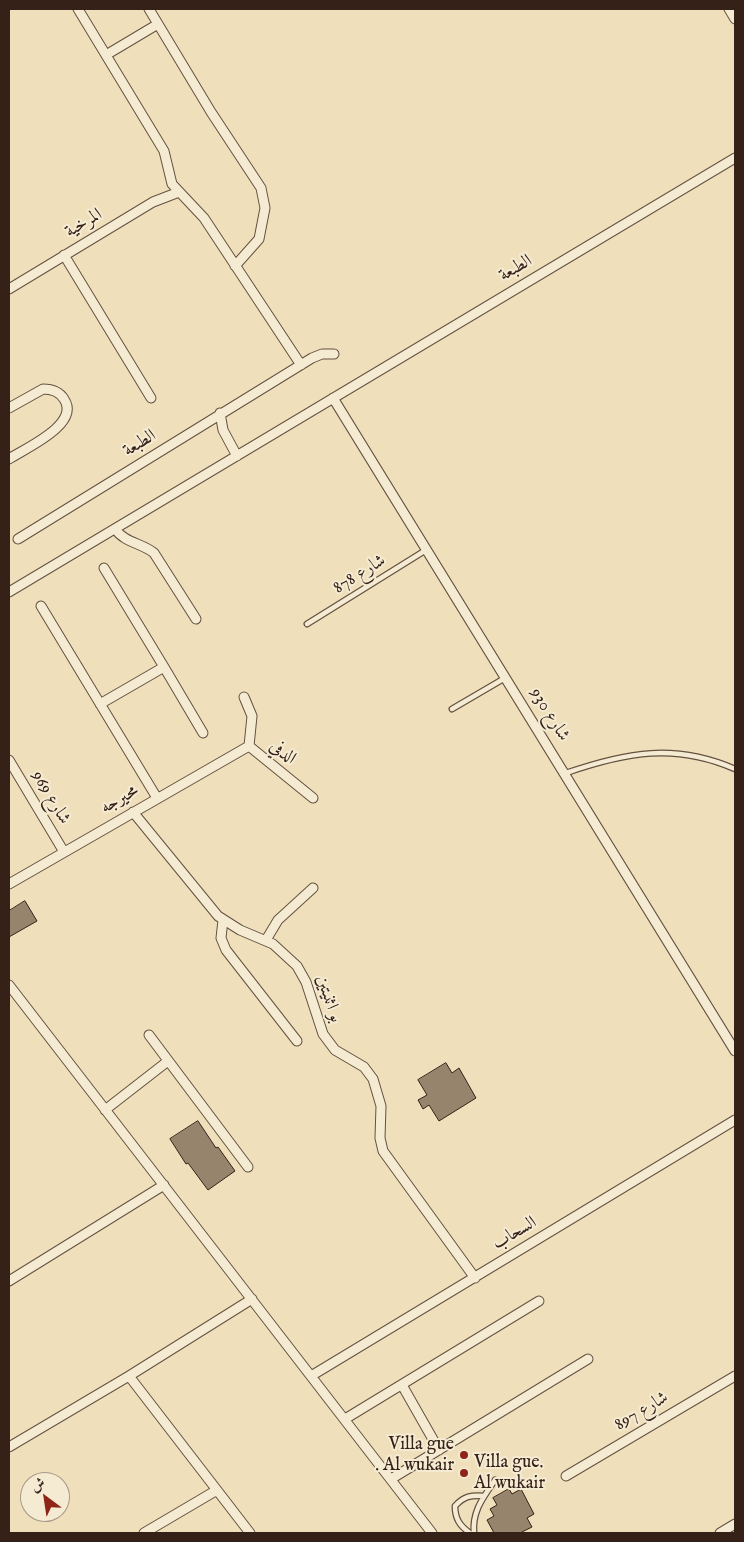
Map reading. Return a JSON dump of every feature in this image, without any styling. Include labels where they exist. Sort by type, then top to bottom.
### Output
[{"type":"street","points":[[78,9],[164,151],[169,179],[198,211],[301,365]]},
{"type":"street","points":[[149,9],[211,112],[261,188],[265,208],[259,239],[235,266]]},
{"type":"street","points":[[729,9],[735,19]]},
{"type":"street","points":[[106,55],[158,24]]},
{"type":"street","points":[[716,169],[735,152]]},
{"type":"street","points":[[716,169],[735,158]]},
{"type":"street","name":"الطبعة","points":[[9,592],[716,169]]},
{"type":"street","name":"المرخية","points":[[9,289],[153,202],[179,192]]},
{"type":"street","points":[[64,256],[151,398]]},
{"type":"street","name":"الطبعة","points":[[18,539],[220,413],[301,365],[317,356],[334,354]]},
{"type":"street","points":[[9,408],[43,389],[57,392],[66,402],[68,408],[67,415],[60,427],[9,459]]},
{"type":"street","name":"شارع 930","points":[[333,398],[566,773],[735,1051]]},
{"type":"street","points":[[220,413],[223,430],[238,456]]},
{"type":"street","points":[[115,529],[127,540],[146,547],[154,554],[196,620]]},
{"type":"street","points":[[104,568],[203,733]]},
{"type":"street","points":[[41,606],[157,798]]},
{"type":"street","points":[[100,704],[164,667]]},
{"type":"street","name":"الدفي","points":[[244,697],[252,716],[249,746],[254,752],[313,798]]},
{"type":"street","name":"محيرجه","points":[[9,884],[249,746]]},
{"type":"street","name":"شارع 969","points":[[9,760],[64,852]]},
{"type":"street","name":"بو اثنيتين","points":[[133,812],[209,907],[223,920],[240,930],[266,940],[286,954],[302,974],[318,1025],[328,1043],[344,1056],[364,1067],[373,1078],[381,1106],[380,1138],[383,1151],[475,1278]]},
{"type":"street","points":[[266,940],[278,920],[313,888]]},
{"type":"street","points":[[223,920],[221,938],[226,950],[296,1041]]},
{"type":"street","points":[[9,985],[432,1533]]},
{"type":"street","points":[[149,1035],[248,1167]]},
{"type":"street","points":[[105,1110],[168,1061]]},
{"type":"street","name":"السحاب","points":[[311,1376],[735,1120]]},
{"type":"street","points":[[9,1280],[164,1185]]},
{"type":"street","points":[[9,1447],[129,1376],[252,1298]]},
{"type":"street","points":[[344,1419],[539,1302]]},
{"type":"street","points":[[391,1479],[588,1359]]},
{"type":"street","points":[[129,1376],[250,1533]]},
{"type":"street","name":"شارع 897","points":[[566,1476],[735,1376]]},
{"type":"street","points":[[402,1385],[439,1450]]},
{"type":"street","points":[[144,1533],[217,1490]]},
{"type":"street","points":[[720,1533],[735,1524]]},
{"type":"lane","name":"شارع 878","points":[[307,624],[427,549]]},
{"type":"lane","points":[[452,709],[506,677]]},
{"type":"lane","points":[[566,773],[608,760],[659,752],[697,755],[735,769]]},
{"type":"lane","points":[[484,1496],[471,1495],[462,1499],[455,1506],[455,1515],[461,1526],[472,1533],[473,1521],[484,1496],[495,1480]]},
{"type":"building","points":[[25,901],[37,921],[9,937],[9,911]]},
{"type":"building","points":[[446,1063],[452,1073],[459,1068],[476,1098],[439,1121],[429,1105],[423,1109],[418,1100],[427,1095],[418,1080]]},
{"type":"building","points":[[198,1121],[216,1148],[218,1147],[235,1171],[208,1190],[188,1163],[186,1164],[170,1139]]},
{"type":"building","points":[[509,1489],[512,1494],[521,1489],[534,1514],[527,1518],[532,1527],[520,1533],[494,1533],[487,1520],[494,1516],[490,1509],[497,1505],[493,1498]]},
{"type":"place","name":"Villa gue . Al wukair","points":[[464,1455]]},
{"type":"place","name":"Villa gue. Al wukair","points":[[464,1473]]}]
